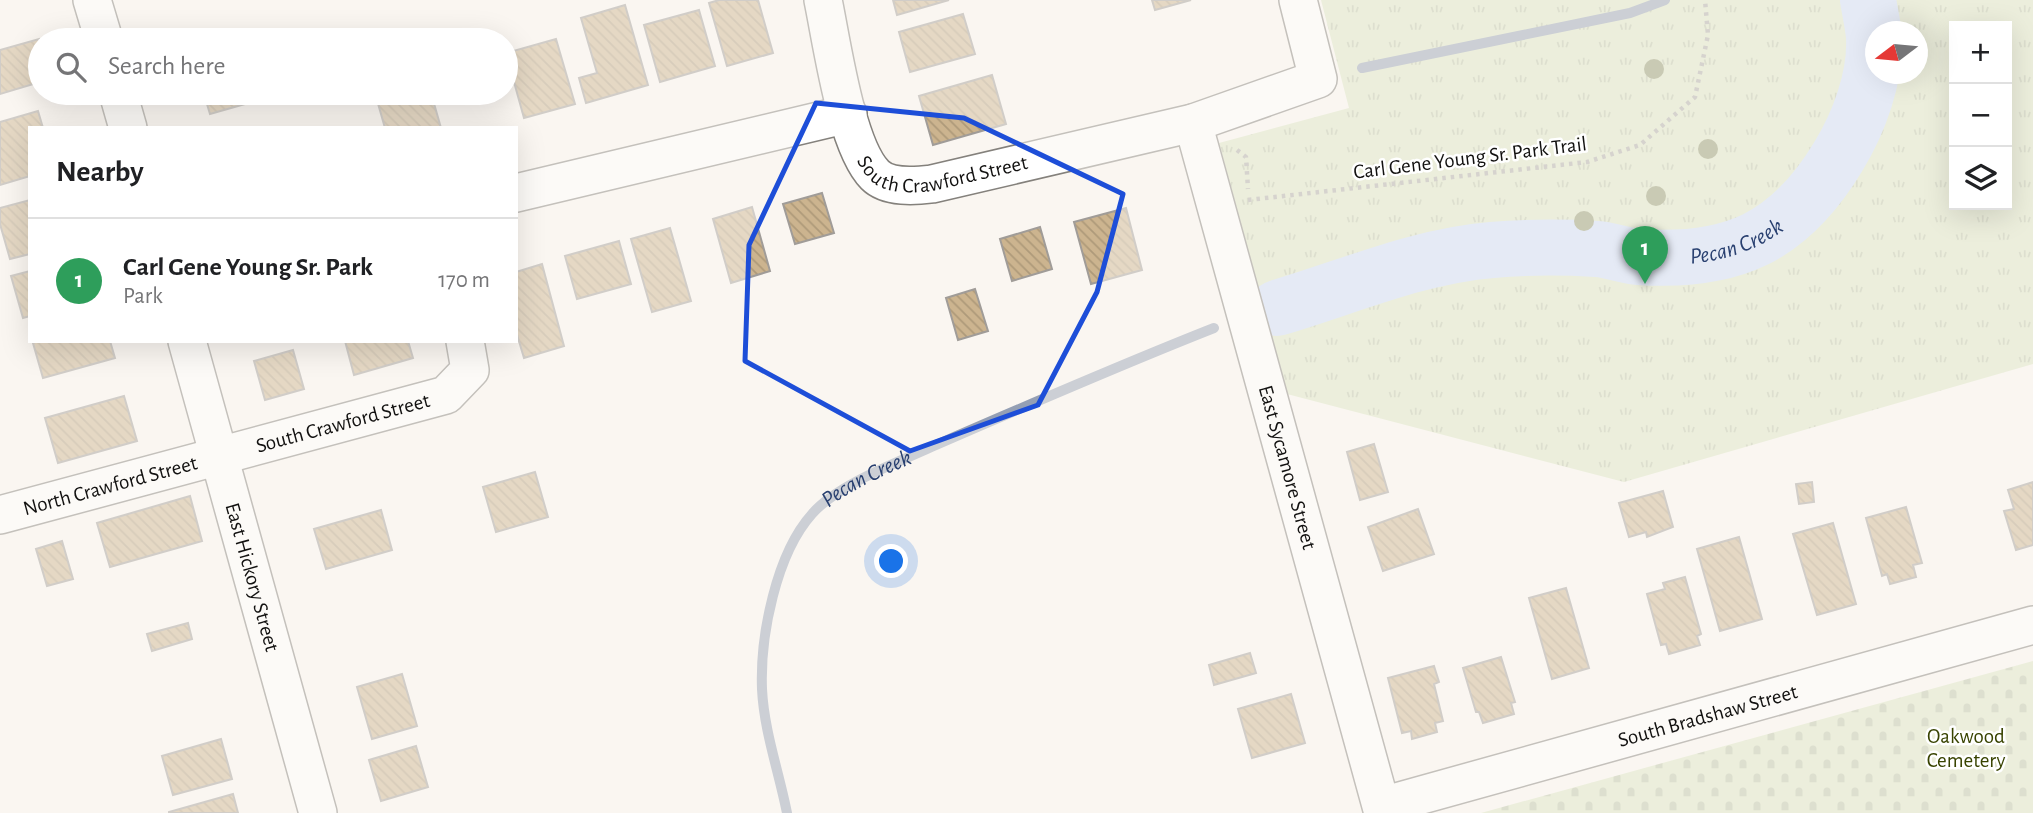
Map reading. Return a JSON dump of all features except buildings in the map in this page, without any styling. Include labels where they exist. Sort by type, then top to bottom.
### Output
[{"type":"street","points":[[92,0],[100,28]]},
{"type":"street","points":[[823,0],[848,114]]},
{"type":"street","name":"South Crawford Street","points":[[518,193],[848,114],[858,151],[877,177],[906,187],[932,184],[1193,122],[1318,79],[1298,0]]},
{"type":"street","points":[[121,105],[127,126]]},
{"type":"street","name":"East Sycamore Street","points":[[1193,122],[1383,809]]},
{"type":"street","name":"East Hickory Street","points":[[188,343],[318,813]]},
{"type":"street","name":"South Crawford Street","points":[[218,456],[446,395],[470,370],[465,343]]},
{"type":"street","name":"North Crawford Street","points":[[0,515],[218,456]]},
{"type":"street","name":"South Bradshaw Street","points":[[1383,809],[2033,625]]},
{"type":"path","name":"Carl Gene Young Sr. Park Trail","points":[[1215,204],[1587,162],[1640,145],[1695,97],[1708,35],[1706,0]]},
{"type":"highlighted area","points":[[816,103],[964,118],[1123,194],[1097,292],[1038,405],[910,451],[745,361],[749,245]]},
{"type":"green space","points":[[1321,0],[2033,0],[2033,364],[1624,482],[1287,394],[1219,143],[1349,108]]},
{"type":"green space","name":"Oakwood Cemetery","points":[[2033,661],[2033,813],[1481,813]]},
{"type":"waterway","points":[[1362,68],[1630,13],[1665,0]]},
{"type":"waterway","name":"Pecan Creek","points":[[1277,308],[1410,265],[1464,253],[1518,248],[1571,248],[1639,257],[1672,258],[1730,249],[1755,240],[1778,226],[1799,208],[1819,185],[1853,130],[1865,99],[1874,52],[1868,0]]},
{"type":"waterway","name":"Pecan Creek","points":[[787,813],[763,705],[762,668],[767,621],[780,573],[799,531],[812,514],[837,493],[887,466],[1214,328]]},
{"type":"place","name":"Carl Gene Young Sr. Park","points":[[1645,284]]}]
